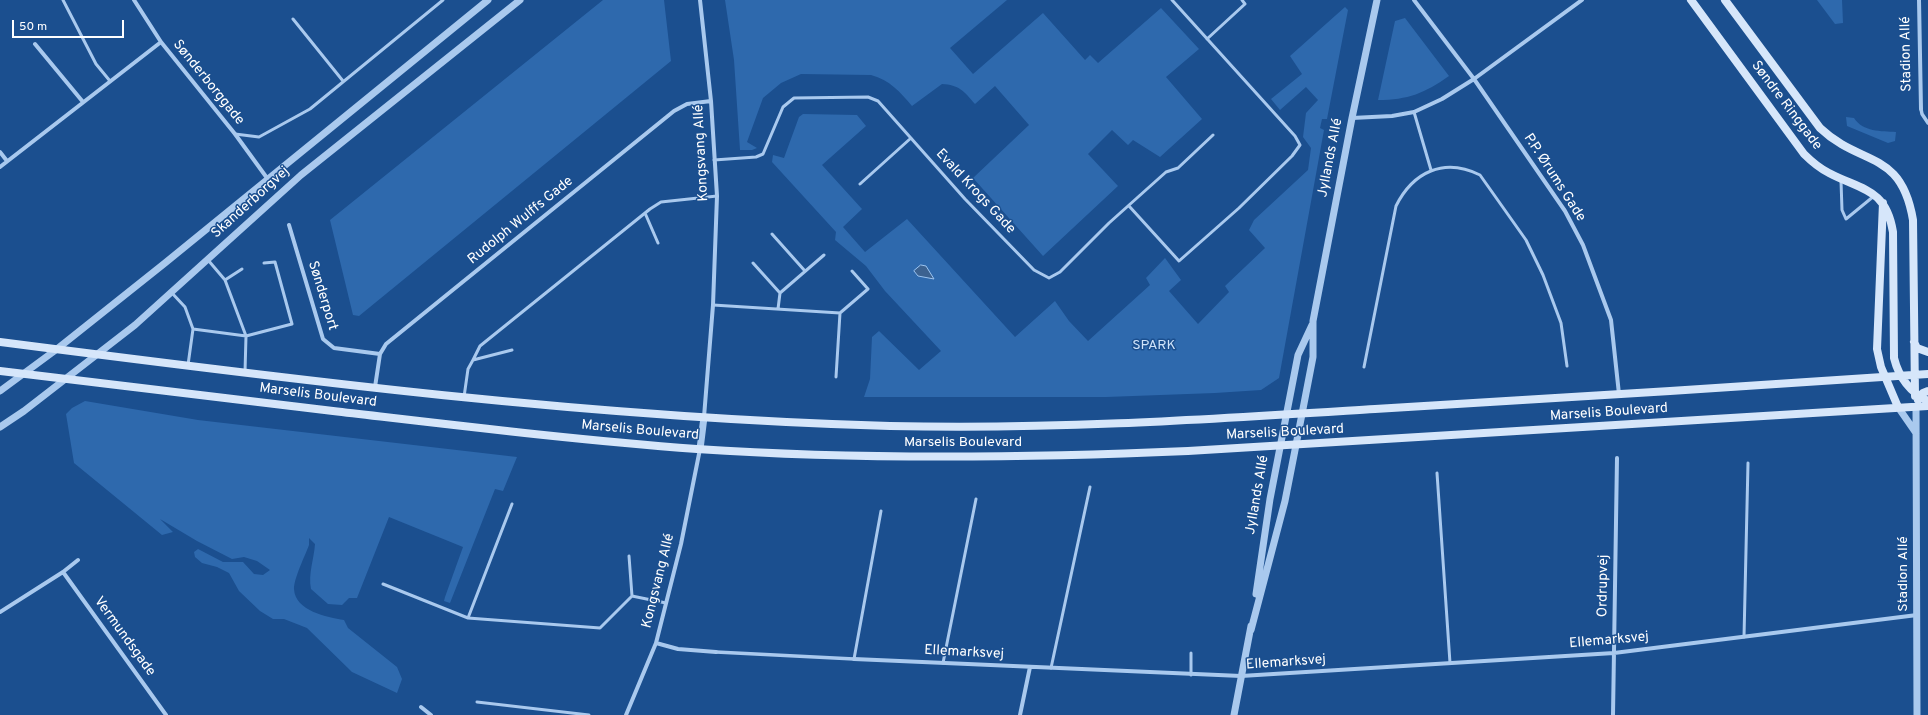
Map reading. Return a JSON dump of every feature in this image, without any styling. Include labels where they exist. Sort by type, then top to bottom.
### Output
[{"type":"main road","name":"Søndre Ringgade","points":[[1691,0],[1804,154],[1814,164],[1841,179],[1865,188],[1883,203],[1888,212],[1893,232],[1894,358],[1900,376],[1918,395],[1928,401]]},
{"type":"main road","name":"Søndre Ringgade","points":[[1725,0],[1820,128],[1838,143],[1876,160],[1885,166],[1906,192],[1913,220],[1915,375]]},
{"type":"main road","points":[[1883,203],[1877,335],[1878,358],[1884,377],[1898,407]]},
{"type":"main road","name":"Marselis Boulevard","points":[[0,342],[375,388],[546,406],[704,417],[892,426],[1008,427],[1188,420],[1928,374]]},
{"type":"main road","points":[[1914,342],[1918,348],[1928,352]]},
{"type":"main road","name":"Marselis Boulevard","points":[[0,371],[591,440],[700,449],[984,457],[1097,455],[1280,446],[1928,406]]},
{"type":"main road","name":"Stadion Allé","points":[[1915,375],[1918,395],[1916,406]]},
{"type":"main road","points":[[1918,395],[1928,391]]},
{"type":"street","name":"Sønderborggade","points":[[134,0],[160,42],[235,134],[267,178]]},
{"type":"street","name":"Skanderborgvej","points":[[0,391],[57,349],[160,267],[267,178],[488,0]]},
{"type":"street","name":"Skanderborgvej","points":[[0,427],[135,325],[301,175],[520,0]]},
{"type":"street","name":"Kongsvang Allé","points":[[700,0],[711,100],[717,196],[713,305],[704,417]]},
{"type":"street","name":"Jyllands Allé","points":[[1251,630],[1285,501],[1313,357],[1313,321],[1352,118],[1377,0]]},
{"type":"street","name":"P.P. Ørums Gade","points":[[1414,0],[1474,79],[1565,211],[1583,245],[1611,320],[1619,394]]},
{"type":"street","points":[[1352,118],[1392,116],[1414,112],[1442,99],[1474,79],[1582,0]]},
{"type":"street","name":"Stadion Allé","points":[[1920,0],[1921,109]]},
{"type":"street","points":[[0,167],[160,42]]},
{"type":"street","points":[[35,44],[83,102]]},
{"type":"street","name":"Rudolph Wulffs Gade","points":[[380,354],[386,344],[674,111],[687,104],[711,100]]},
{"type":"street","points":[[1921,109],[1922,114],[1928,123]]},
{"type":"street","points":[[0,152],[7,162]]},
{"type":"street","name":"Sønderport","points":[[289,225],[323,339],[334,348],[380,354]]},
{"type":"street","name":"Jyllands Allé","points":[[1234,715],[1251,630],[1270,499],[1298,355],[1313,321]]},
{"type":"street","points":[[375,388],[380,354]]},
{"type":"street","name":"Stadion Allé","points":[[1916,406],[1918,715]]},
{"type":"street","points":[[1898,407],[1916,433]]},
{"type":"street","points":[[700,449],[704,417]]},
{"type":"street","name":"Kongsvang Allé","points":[[626,715],[656,643],[700,449]]},
{"type":"street","name":"Ordrupvej","points":[[1613,715],[1617,458]]},
{"type":"street","points":[[0,612],[63,572],[78,560]]},
{"type":"street","name":"Vermundsgade","points":[[63,572],[166,715]]},
{"type":"street","name":"Ellemarksvej","points":[[656,643],[678,649],[716,652],[1191,675],[1242,676],[1614,653],[1917,615]]},
{"type":"street","points":[[1020,715],[1030,667]]},
{"type":"street","points":[[422,707],[431,715]]},
{"type":"lane","points":[[64,0],[96,64],[110,81]]},
{"type":"lane","points":[[235,134],[259,137],[310,109],[443,0]]},
{"type":"lane","points":[[1129,206],[1179,261],[1239,208],[1292,156],[1300,145],[1295,136],[1172,0]]},
{"type":"lane","points":[[1207,39],[1245,4],[1242,0]]},
{"type":"lane","points":[[293,19],[343,81]]},
{"type":"lane","name":"Evald Krogs Gade","points":[[714,160],[756,157],[763,154],[783,107],[794,98],[868,97],[878,101],[965,199],[1034,270],[1049,278],[1060,272],[1166,172],[1178,168],[1213,135]]},
{"type":"lane","points":[[1414,112],[1431,170]]},
{"type":"lane","points":[[860,184],[911,138]]},
{"type":"lane","points":[[1364,367],[1396,206],[1403,193],[1422,174],[1431,170],[1448,168],[1469,169],[1480,175],[1526,240],[1543,275],[1561,323],[1567,366]]},
{"type":"lane","points":[[1841,179],[1842,210],[1846,220],[1875,195]]},
{"type":"lane","points":[[464,397],[468,369],[480,346],[646,213],[661,202],[717,196]]},
{"type":"lane","points":[[646,213],[658,243]]},
{"type":"lane","points":[[772,234],[805,271]]},
{"type":"lane","points":[[778,309],[780,293],[824,255]]},
{"type":"lane","points":[[207,260],[225,280],[246,336],[245,372]]},
{"type":"lane","points":[[192,330],[246,336],[292,324],[275,262],[264,263]]},
{"type":"lane","points":[[753,263],[780,293]]},
{"type":"lane","points":[[225,280],[242,270]]},
{"type":"lane","points":[[713,305],[840,313],[868,289],[852,271]]},
{"type":"lane","points":[[171,292],[185,307],[192,330],[188,365]]},
{"type":"lane","points":[[836,377],[840,313]]},
{"type":"lane","points":[[473,360],[512,350]]},
{"type":"lane","points":[[1744,637],[1748,463]]},
{"type":"lane","points":[[1437,473],[1450,663]]},
{"type":"lane","points":[[1051,668],[1090,486]]},
{"type":"lane","points":[[943,663],[976,499]]},
{"type":"lane","points":[[468,618],[512,504]]},
{"type":"lane","points":[[854,659],[881,511]]},
{"type":"lane","points":[[384,584],[468,618],[600,628],[632,596],[629,556]]},
{"type":"lane","points":[[632,596],[666,604]]},
{"type":"lane","points":[[1191,652],[1191,675]]},
{"type":"lane","points":[[477,702],[588,715]]},
{"type":"green space","points":[[603,0],[664,0],[671,61],[359,316],[353,315],[330,220]]},
{"type":"green space","points":[[725,0],[1007,0],[950,48],[973,74],[1043,13],[1085,60],[1090,55],[1098,63],[1161,8],[1199,49],[1166,77],[1202,119],[1160,157],[1133,140],[1128,145],[1112,130],[1088,154],[1118,186],[1043,256],[973,178],[1029,125],[995,86],[975,104],[957,87],[942,84],[912,106],[899,91],[878,77],[871,75],[801,74],[781,83],[763,98],[747,142],[757,148],[752,150],[740,150],[734,60]]},
{"type":"green space","points":[[1817,0],[1842,0],[1843,23],[1835,24]]},
{"type":"green space","name":"SPARK","points":[[1345,7],[1348,10],[1327,119],[1322,119],[1320,128],[1324,130],[1279,378],[1261,390],[1215,393],[1106,397],[864,397],[870,379],[872,337],[879,331],[919,370],[941,351],[885,291],[866,266],[835,240],[836,232],[772,162],[773,155],[784,158],[799,117],[803,114],[857,115],[866,126],[822,165],[862,209],[843,227],[865,252],[907,219],[1015,337],[1055,301],[1069,321],[1088,341],[1150,285],[1146,278],[1165,258],[1181,280],[1169,291],[1198,324],[1229,292],[1225,286],[1265,248],[1249,230],[1254,220],[1308,170],[1311,148],[1303,137],[1306,113],[1318,100],[1306,87],[1280,110],[1271,99],[1302,74],[1290,56]]},
{"type":"green space","points":[[1405,18],[1449,76],[1432,87],[1416,94],[1398,99],[1378,100],[1395,21]]},
{"type":"green space","points":[[1846,117],[1854,118],[1862,126],[1873,130],[1896,132],[1895,141],[1888,143],[1847,126]]},
{"type":"green space","points":[[85,401],[198,420],[517,457],[503,491],[495,489],[450,603],[444,601],[463,547],[389,517],[357,598],[349,598],[342,605],[328,604],[311,589],[310,583],[315,544],[309,538],[309,545],[294,584],[296,597],[300,603],[313,612],[344,620],[348,628],[397,667],[402,679],[397,693],[352,672],[307,628],[284,619],[273,619],[260,611],[239,591],[229,573],[217,567],[202,563],[195,557],[194,552],[198,549],[223,562],[243,562],[254,574],[263,575],[270,570],[257,561],[244,557],[232,559],[197,541],[160,519],[173,532],[162,535],[74,463],[66,414],[72,408]]},
{"type":"shaded area","points":[[921,265],[926,266],[934,279],[918,276],[914,271]]}]
